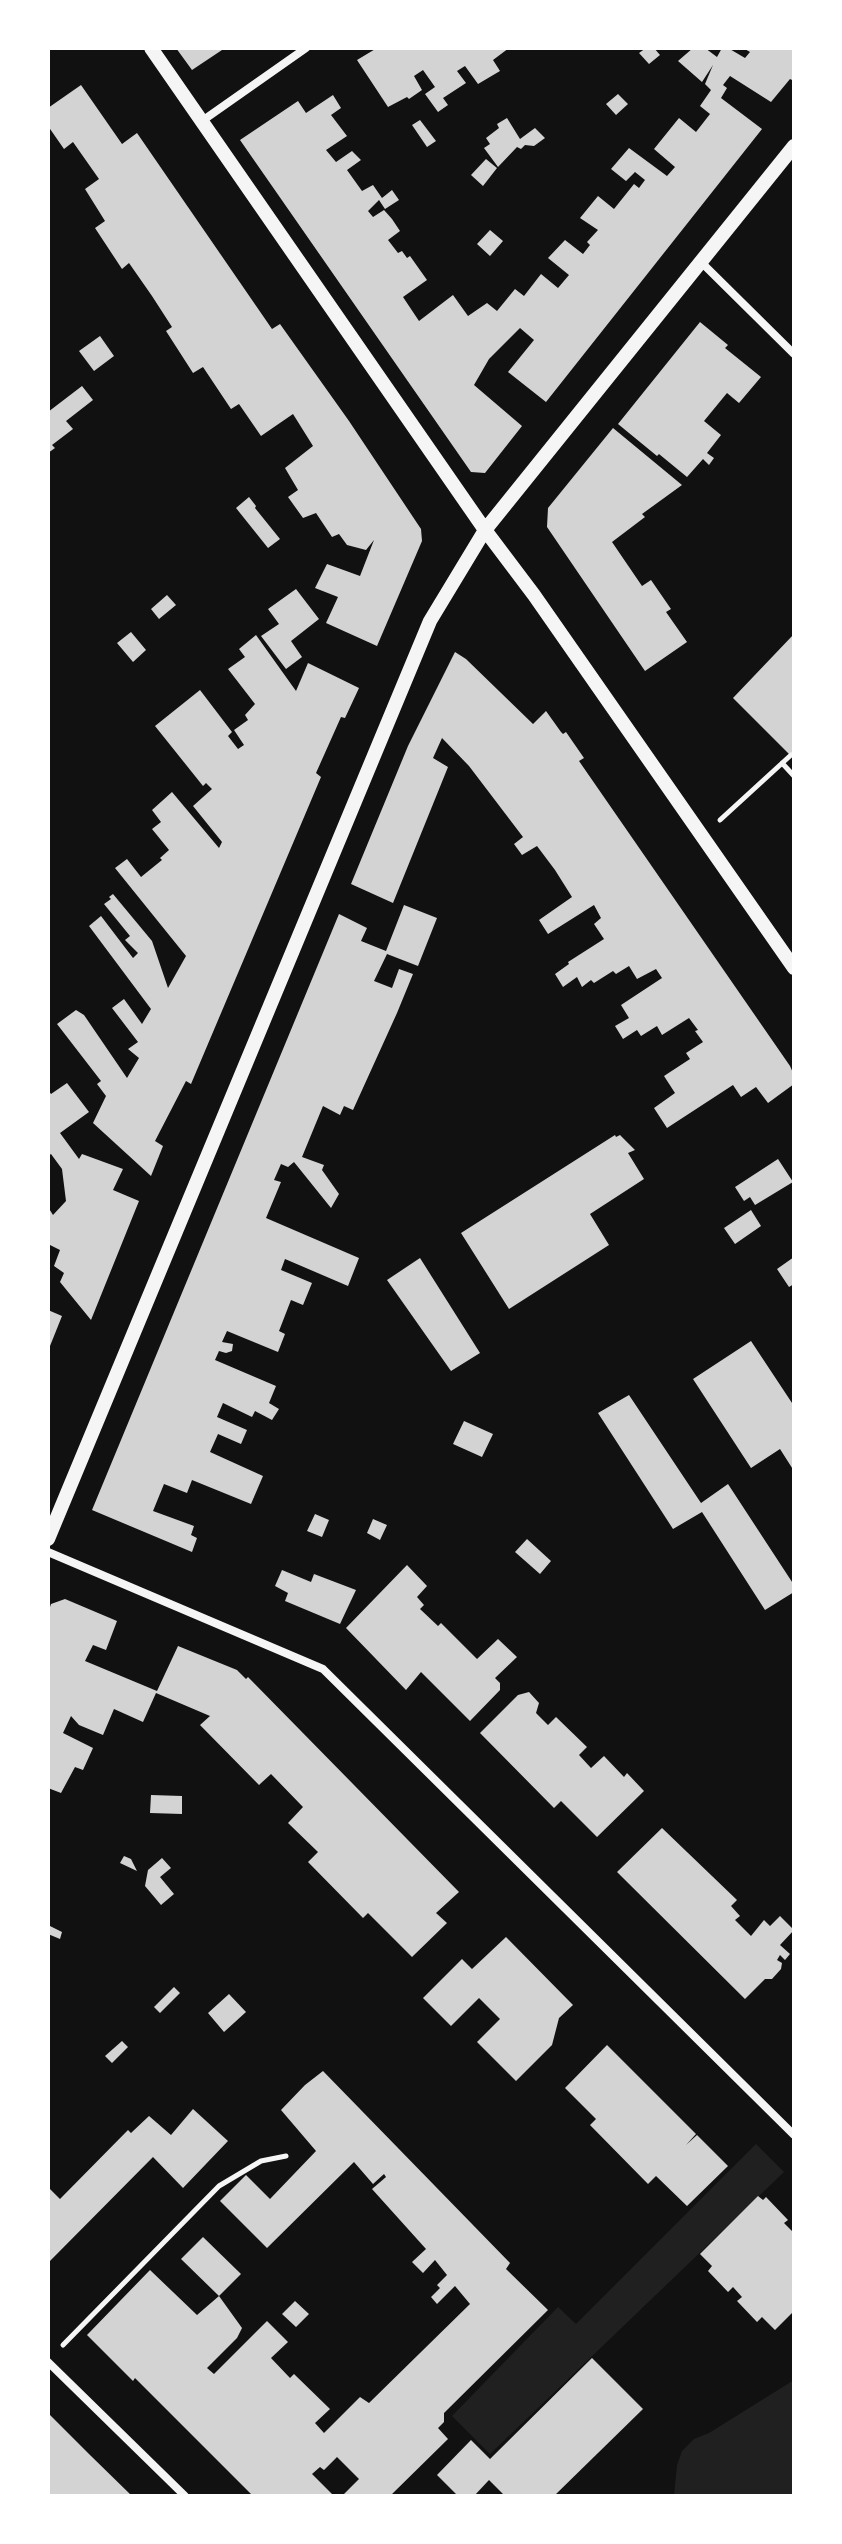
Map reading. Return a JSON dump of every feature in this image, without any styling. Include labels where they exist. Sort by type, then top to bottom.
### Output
[{"type":"street","points":[[151,48],[794,968]]},
{"type":"street","points":[[202,121],[306,48]]},
{"type":"street","points":[[48,1539],[430,621],[485,530],[794,146]]},
{"type":"street","points":[[701,262],[794,354]]},
{"type":"street","points":[[48,1552],[323,1669],[794,2135]]},
{"type":"street","points":[[48,2362],[185,2496]]},
{"type":"path","points":[[702,837],[791,755]]},
{"type":"path","points":[[782,763],[794,776]]},
{"type":"path","points":[[59,2349],[219,2186],[261,2161],[286,2156]]},
{"type":"shaded area","points":[[756,2144],[784,2172],[490,2454],[452,2416],[558,2307],[576,2324]]},
{"type":"shaded area","points":[[794,2380],[794,2496],[674,2496],[677,2465],[682,2451],[694,2439],[709,2433]]},
{"type":"building","points":[[176,48],[225,48],[192,70]]},
{"type":"building","points":[[377,48],[509,48],[493,60],[500,71],[478,84],[465,66],[457,71],[466,83],[443,98],[448,105],[438,112],[425,94],[435,87],[423,70],[414,76],[422,90],[388,107],[357,60]]},
{"type":"building","points":[[646,48],[654,48],[660,55],[649,64],[639,53]]},
{"type":"building","points":[[693,48],[705,48],[717,57],[722,48],[728,48],[745,58],[750,52],[743,48],[794,48],[794,81],[790,79],[771,102],[730,76],[723,85],[727,88],[721,98],[762,129],[546,402],[508,372],[534,340],[520,328],[489,359],[474,385],[522,426],[485,473],[471,472],[240,140],[298,101],[306,113],[333,95],[341,108],[331,115],[347,136],[326,150],[336,162],[352,151],[361,160],[347,170],[362,191],[373,185],[382,198],[392,190],[399,200],[385,209],[379,200],[368,211],[373,217],[384,210],[392,219],[400,231],[388,240],[398,253],[402,251],[407,258],[410,256],[427,280],[403,297],[419,321],[453,295],[468,316],[487,303],[497,311],[515,289],[524,296],[541,274],[558,288],[569,275],[548,258],[565,240],[583,254],[590,245],[587,242],[598,230],[580,218],[598,196],[614,209],[634,184],[639,188],[645,180],[635,172],[626,181],[611,169],[629,148],[667,176],[675,167],[654,149],[679,118],[696,132],[710,114],[700,106],[711,90],[705,84],[713,65],[702,82],[678,61]]},
{"type":"building","points":[[81,85],[122,144],[137,133],[272,329],[280,324],[421,529],[422,541],[377,646],[326,623],[338,597],[315,588],[327,564],[360,576],[374,540],[366,550],[347,545],[339,534],[332,537],[316,513],[303,518],[288,497],[298,490],[285,468],[313,446],[293,414],[261,436],[239,404],[231,409],[203,367],[193,373],[166,331],[172,327],[152,296],[129,263],[122,269],[95,228],[105,221],[85,189],[99,179],[73,142],[64,149],[48,126],[48,108]]},
{"type":"building","points":[[618,94],[628,104],[616,115],[606,104]]},
{"type":"building","points":[[507,118],[520,139],[535,128],[545,138],[534,146],[517,147],[498,167],[484,148],[490,144],[486,138],[499,128],[497,124]]},
{"type":"building","points":[[420,120],[436,141],[427,147],[412,125]]},
{"type":"building","points":[[486,159],[497,168],[483,186],[471,175]]},
{"type":"building","points":[[490,230],[503,241],[490,256],[477,244]]},
{"type":"building","points":[[700,322],[728,345],[725,348],[761,377],[739,403],[727,393],[704,421],[721,435],[707,453],[714,458],[709,465],[703,459],[687,477],[618,424]]},
{"type":"building","points":[[100,336],[114,356],[94,371],[79,351]]},
{"type":"building","points":[[82,386],[93,400],[66,421],[73,429],[52,445],[55,448],[48,453],[48,412]]},
{"type":"building","points":[[613,428],[682,485],[642,514],[645,517],[612,542],[642,586],[651,580],[671,609],[666,612],[687,642],[645,671],[547,527],[548,508]]},
{"type":"building","points":[[249,497],[280,539],[268,548],[236,508]]},
{"type":"building","points":[[296,589],[319,619],[291,641],[302,657],[286,669],[261,636],[279,624],[268,609]]},
{"type":"building","points":[[167,595],[176,605],[159,619],[151,609]]},
{"type":"building","points":[[131,632],[146,650],[133,662],[117,643]]},
{"type":"building","points":[[794,634],[794,759],[733,698]]},
{"type":"building","points":[[256,635],[296,691],[308,663],[359,688],[345,718],[341,717],[316,773],[321,777],[191,1084],[186,1081],[155,1141],[163,1146],[151,1176],[93,1123],[106,1096],[97,1084],[101,1081],[57,1024],[76,1010],[84,1015],[127,1078],[139,1058],[128,1049],[138,1042],[112,1008],[124,999],[142,1024],[151,1009],[89,926],[101,916],[133,958],[138,953],[125,940],[130,936],[104,904],[113,894],[152,941],[168,988],[186,956],[115,868],[127,859],[141,877],[162,860],[160,858],[169,850],[152,829],[161,822],[152,810],[172,792],[219,848],[222,842],[193,806],[212,789],[206,783],[203,786],[155,726],[200,690],[232,732],[228,736],[238,749],[244,745],[234,730],[248,720],[245,715],[255,704],[228,669],[245,657],[239,649]]},
{"type":"building","points":[[455,652],[533,724],[546,711],[561,732],[566,732],[584,758],[579,761],[790,1066],[794,1084],[768,1103],[756,1087],[741,1097],[733,1085],[667,1128],[654,1108],[675,1093],[664,1076],[690,1059],[686,1053],[703,1042],[695,1031],[698,1030],[689,1018],[662,1035],[657,1026],[641,1036],[637,1030],[623,1039],[615,1026],[629,1018],[621,1005],[662,978],[656,969],[637,979],[629,966],[616,974],[613,971],[594,983],[591,980],[582,987],[577,977],[563,987],[555,974],[604,939],[594,924],[601,918],[594,905],[548,934],[539,920],[572,897],[537,846],[522,855],[514,844],[523,837],[469,766],[442,738],[433,758],[448,767],[393,903],[351,884],[408,746]]},
{"type":"building","points":[[404,905],[437,918],[418,966],[387,954],[374,981],[392,988],[399,969],[413,974],[397,1013],[353,1110],[344,1106],[340,1115],[323,1106],[302,1157],[324,1165],[322,1170],[339,1194],[331,1208],[294,1162],[288,1167],[281,1164],[274,1180],[281,1182],[266,1218],[359,1258],[348,1286],[285,1259],[281,1270],[312,1283],[303,1305],[291,1300],[279,1331],[285,1334],[278,1352],[227,1331],[222,1342],[233,1344],[232,1351],[219,1351],[215,1360],[276,1386],[269,1403],[279,1409],[272,1420],[255,1411],[252,1417],[223,1403],[217,1417],[247,1430],[241,1444],[218,1434],[210,1452],[263,1476],[251,1504],[192,1480],[187,1493],[164,1484],[153,1511],[194,1526],[191,1535],[197,1538],[192,1552],[92,1510],[339,914],[367,928],[361,941],[386,951]]},
{"type":"building","points":[[67,1083],[89,1112],[60,1133],[79,1159],[82,1154],[123,1169],[113,1190],[139,1201],[91,1320],[60,1282],[64,1273],[54,1266],[60,1250],[48,1244],[48,1207],[53,1215],[66,1201],[62,1169],[51,1154],[48,1156],[48,1090],[51,1094]]},
{"type":"building","points":[[615,1135],[620,1135],[635,1150],[628,1153],[644,1179],[590,1214],[609,1245],[509,1309],[461,1233]]},
{"type":"building","points":[[778,1159],[793,1182],[755,1205],[750,1197],[744,1201],[735,1187]]},
{"type":"building","points":[[751,1210],[761,1226],[735,1244],[724,1228]]},
{"type":"building","points":[[794,1257],[794,1284],[789,1287],[777,1269]]},
{"type":"building","points":[[420,1258],[480,1353],[451,1371],[387,1280]]},
{"type":"building","points":[[48,1310],[62,1316],[48,1351]]},
{"type":"building","points":[[751,1341],[794,1406],[794,1471],[780,1449],[751,1468],[693,1379]]},
{"type":"building","points":[[629,1395],[701,1503],[728,1484],[794,1585],[794,1592],[765,1610],[702,1512],[673,1529],[598,1413]]},
{"type":"building","points":[[464,1421],[493,1434],[482,1457],[453,1444]]},
{"type":"building","points":[[315,1514],[329,1520],[322,1537],[307,1531]]},
{"type":"building","points":[[373,1519],[387,1525],[380,1540],[367,1533]]},
{"type":"building","points":[[527,1539],[551,1561],[540,1574],[515,1552]]},
{"type":"building","points":[[407,1565],[427,1586],[417,1597],[424,1605],[420,1609],[438,1626],[441,1623],[477,1659],[498,1639],[517,1657],[495,1678],[500,1683],[500,1690],[470,1721],[421,1672],[406,1690],[346,1628]]},
{"type":"building","points":[[282,1570],[311,1582],[314,1574],[356,1590],[340,1624],[285,1601],[288,1593],[275,1586]]},
{"type":"building","points":[[65,1599],[117,1621],[106,1650],[93,1645],[85,1661],[157,1691],[178,1646],[237,1670],[246,1679],[248,1677],[459,1892],[436,1913],[447,1923],[412,1957],[368,1913],[363,1918],[308,1862],[318,1852],[288,1823],[303,1807],[271,1774],[259,1785],[200,1725],[210,1716],[156,1693],[143,1722],[114,1709],[103,1735],[79,1725],[71,1716],[63,1733],[93,1748],[83,1770],[75,1767],[61,1793],[48,1788],[48,1613],[51,1604]]},
{"type":"building","points":[[529,1692],[539,1703],[536,1713],[548,1725],[556,1717],[587,1747],[579,1755],[591,1768],[604,1756],[624,1777],[627,1773],[644,1791],[597,1837],[561,1801],[554,1808],[480,1733],[518,1695]]},
{"type":"building","points":[[151,1795],[182,1796],[182,1814],[150,1813]]},
{"type":"building","points":[[662,1828],[737,1900],[731,1906],[740,1916],[735,1920],[751,1936],[764,1920],[770,1926],[780,1916],[794,1930],[780,1945],[790,1954],[785,1960],[780,1955],[777,1960],[782,1963],[781,1969],[772,1979],[765,1979],[745,1999],[617,1872]]},
{"type":"building","points":[[124,1856],[131,1859],[137,1871],[120,1863]]},
{"type":"building","points":[[162,1858],[171,1868],[160,1877],[174,1894],[161,1905],[145,1886],[148,1870]]},
{"type":"building","points":[[48,1925],[62,1932],[60,1939],[48,1934]]},
{"type":"building","points":[[506,1937],[573,2005],[559,2018],[552,2045],[516,2081],[477,2042],[500,2019],[479,1998],[451,2026],[423,1998],[462,1959],[472,1969]]},
{"type":"building","points":[[174,1987],[180,1993],[160,2013],[154,2007]]},
{"type":"building","points":[[229,1994],[246,2012],[224,2032],[208,2013]]},
{"type":"building","points":[[122,2041],[128,2047],[112,2063],[105,2056]]},
{"type":"building","points":[[607,2045],[696,2134],[686,2145],[697,2135],[728,2166],[687,2206],[656,2176],[648,2184],[590,2125],[596,2119],[565,2088]]},
{"type":"building","points":[[323,2071],[510,2263],[506,2269],[548,2310],[444,2413],[444,2422],[438,2428],[448,2439],[390,2496],[342,2496],[359,2479],[337,2457],[324,2470],[320,2467],[312,2474],[334,2496],[253,2496],[135,2378],[133,2381],[87,2335],[150,2270],[197,2315],[219,2296],[242,2328],[237,2338],[207,2368],[214,2374],[267,2321],[288,2342],[271,2358],[290,2378],[294,2374],[330,2409],[315,2423],[324,2433],[360,2397],[369,2403],[470,2304],[455,2286],[437,2304],[431,2297],[447,2275],[435,2260],[423,2273],[412,2262],[426,2249],[372,2189],[386,2177],[384,2174],[373,2184],[354,2162],[267,2248],[220,2201],[246,2175],[270,2199],[316,2151],[281,2110]]},
{"type":"building","points":[[193,2109],[228,2141],[183,2188],[153,2157],[48,2263],[48,2187],[60,2199],[128,2130],[131,2133],[149,2116],[171,2135]]},
{"type":"building","points":[[758,2196],[763,2200],[766,2197],[788,2220],[784,2223],[794,2233],[794,2311],[775,2330],[762,2317],[757,2322],[737,2301],[742,2297],[733,2287],[728,2292],[708,2271],[712,2266],[700,2254]]},
{"type":"building","points":[[203,2237],[241,2274],[219,2296],[181,2259]]},
{"type":"building","points":[[295,2301],[309,2314],[296,2327],[282,2314]]},
{"type":"building","points":[[592,2358],[643,2409],[554,2496],[505,2496],[489,2480],[474,2496],[458,2496],[437,2475],[471,2440],[490,2459]]},
{"type":"building","points":[[48,2413],[90,2455],[132,2496],[48,2496]]}]
